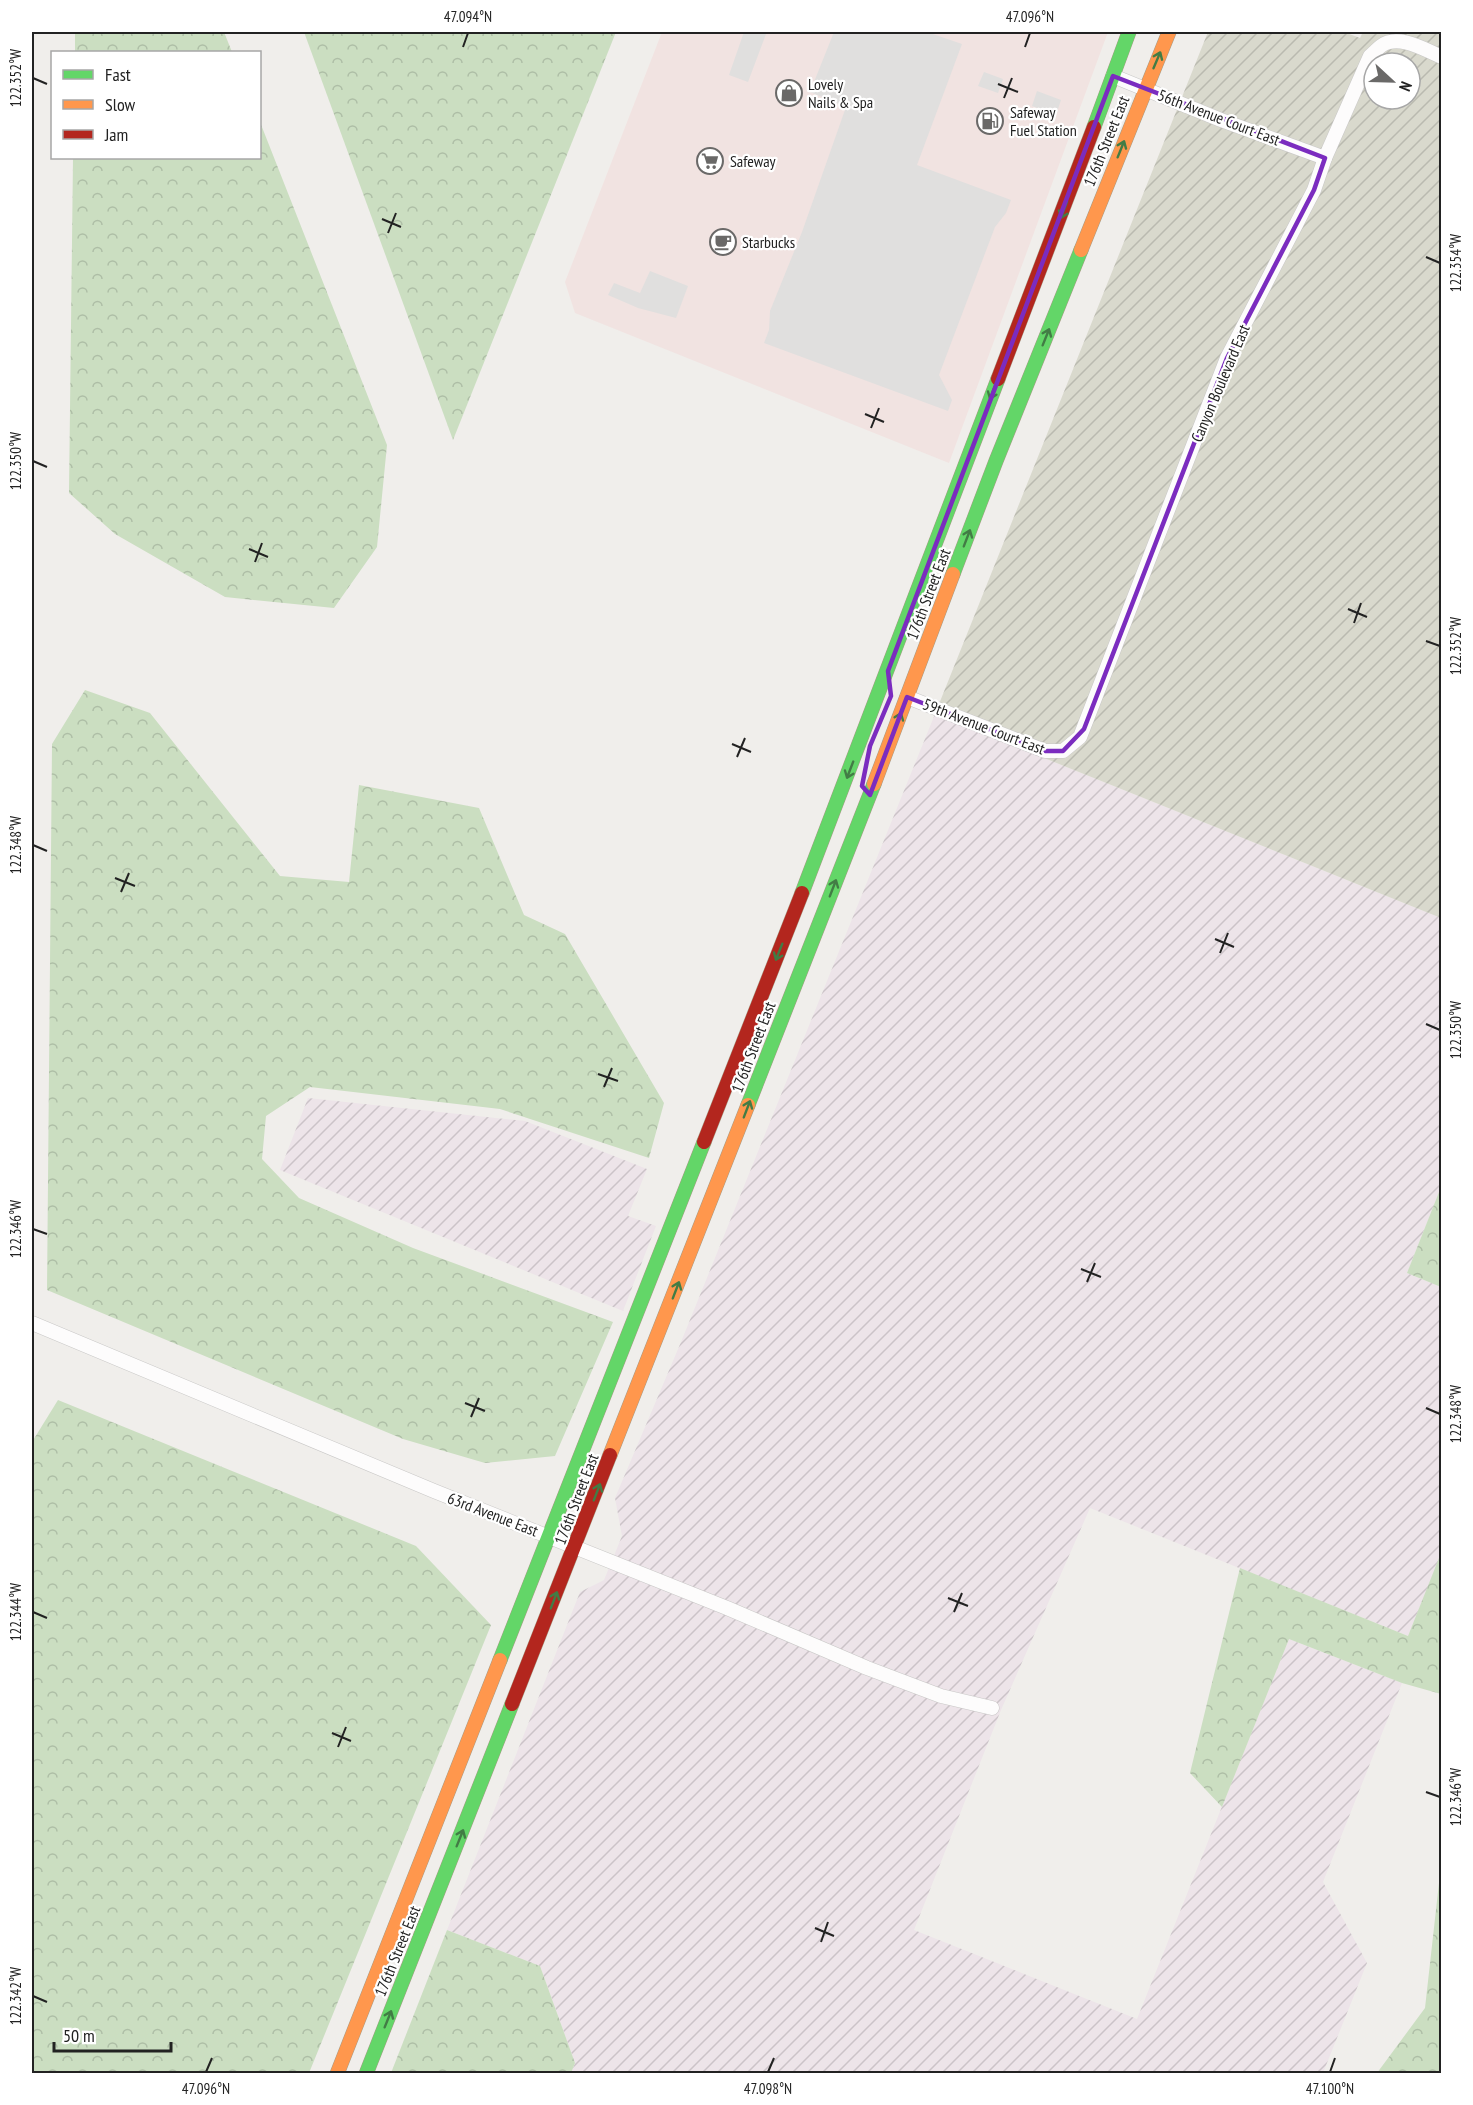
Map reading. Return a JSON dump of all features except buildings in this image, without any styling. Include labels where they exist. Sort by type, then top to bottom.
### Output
[{"type":"main road","name":"176th Street East","points":[[337,2073],[888,671],[970,450],[1065,207],[1129,32]]},
{"type":"main road","name":"176th Street East","points":[[366,2073],[870,795],[992,471],[1169,32]]},
{"type":"main road","points":[[870,795],[862,786],[864,769],[870,746],[891,696],[888,671]]},
{"type":"main road","points":[[663,1323],[656,1320],[654,1314],[673,1220]]},
{"type":"street","name":"Canyon Boulevard East","points":[[1063,751],[1074,743],[1084,729],[1227,358],[1314,190],[1325,158],[1370,56],[1381,45],[1403,41],[1442,57]]},
{"type":"street","name":"56th Avenue Court East","points":[[1113,76],[1221,120],[1325,158]]},
{"type":"street","name":"59th Avenue Court East","points":[[907,697],[1045,751],[1063,751]]},
{"type":"street","name":"63rd Avenue East","points":[[32,1323],[867,1668],[941,1696],[992,1708]]},
{"type":"highlighted area","points":[[1113,76],[1325,158],[1314,190],[1227,358],[1084,729],[1063,751],[1045,751],[907,697],[870,795],[862,786],[870,746],[891,696],[888,671]]},
{"type":"shaded area","points":[[662,32],[1108,32],[949,463],[575,313],[565,282]]},
{"type":"shaded area","points":[[744,32],[766,34],[748,82],[729,75]]},
{"type":"shaded area","points":[[834,32],[927,32],[962,44],[917,165],[1011,200],[1006,213],[995,227],[939,375],[952,400],[948,411],[764,343],[769,330],[770,311],[802,232],[846,107],[810,92]]},
{"type":"shaded area","points":[[1208,32],[1344,32],[1360,38],[1363,32],[1441,32],[1441,918],[935,714]]},
{"type":"shaded area","points":[[984,72],[1003,79],[998,93],[978,86]]},
{"type":"shaded area","points":[[1037,91],[1061,100],[1056,115],[1032,106]]},
{"type":"shaded area","points":[[650,271],[688,286],[676,318],[638,308],[608,295],[614,283],[640,293]]},
{"type":"shaded area","points":[[935,714],[1441,918],[1441,1187],[1407,1273],[1441,1287],[1442,1553],[1408,1636],[1090,1508],[1001,1710],[914,1930],[1137,2019],[1289,1639],[1402,1683],[1323,1882],[1367,1963],[1323,2073],[571,2073],[575,2063],[540,1966],[447,1930],[580,1592],[604,1580],[622,1536],[615,1498],[681,1342]]},
{"type":"shaded area","points":[[308,1098],[525,1121],[647,1169],[628,1216],[656,1226],[623,1311],[280,1170]]},
{"type":"green space","points":[[75,32],[224,32],[232,51],[75,51]]},
{"type":"green space","points":[[304,32],[616,32],[453,440]]},
{"type":"green space","points":[[261,125],[387,445],[377,547],[334,608],[225,597],[115,534],[69,493],[73,159],[261,159]]},
{"type":"green space","points":[[85,690],[150,713],[280,876],[349,882],[359,785],[479,808],[524,915],[565,934],[664,1103],[649,1158],[500,1109],[310,1087],[266,1116],[262,1159],[299,1198],[413,1248],[613,1322],[555,1456],[485,1463],[403,1439],[47,1290],[52,744]]},
{"type":"green space","points":[[1441,1187],[1441,1287],[1407,1273]]},
{"type":"green space","points":[[58,1400],[416,1546],[491,1625],[309,2073],[32,2073],[32,1442]]},
{"type":"green space","points":[[1441,1553],[1441,1694],[1402,1683],[1289,1639],[1222,1807],[1190,1773],[1240,1568],[1408,1636]]},
{"type":"green space","points":[[1441,1865],[1441,2073],[1377,2073],[1425,2008]]},
{"type":"green space","points":[[447,1930],[540,1966],[575,2063],[571,2073],[391,2073]]},
{"type":"traffic: fast","points":[[1094,127],[1129,32]]},
{"type":"traffic: fast","points":[[953,574],[1081,250]]},
{"type":"traffic: fast","points":[[802,893],[998,379]]},
{"type":"traffic: fast","points":[[748,1105],[874,784]]},
{"type":"traffic: fast","points":[[500,1660],[704,1142]]},
{"type":"traffic: fast","points":[[366,2074],[512,1704]]},
{"type":"traffic: slow","points":[[1081,250],[1169,32]]},
{"type":"traffic: slow","points":[[874,784],[953,574]]},
{"type":"traffic: slow","points":[[610,1455],[748,1105]]},
{"type":"traffic: slow","points":[[337,2074],[500,1660]]},
{"type":"traffic: jam","points":[[998,379],[1094,127]]},
{"type":"traffic: jam","points":[[704,1142],[802,893]]},
{"type":"traffic: jam","points":[[512,1704],[610,1455]]},
{"type":"place","name":"Lovely Nails & Spa","points":[[789,93]]},
{"type":"place","name":"Safeway Fuel Station","points":[[990,121]]},
{"type":"place","name":"Safeway","points":[[710,161]]},
{"type":"place","name":"Starbucks","points":[[723,242]]}]
